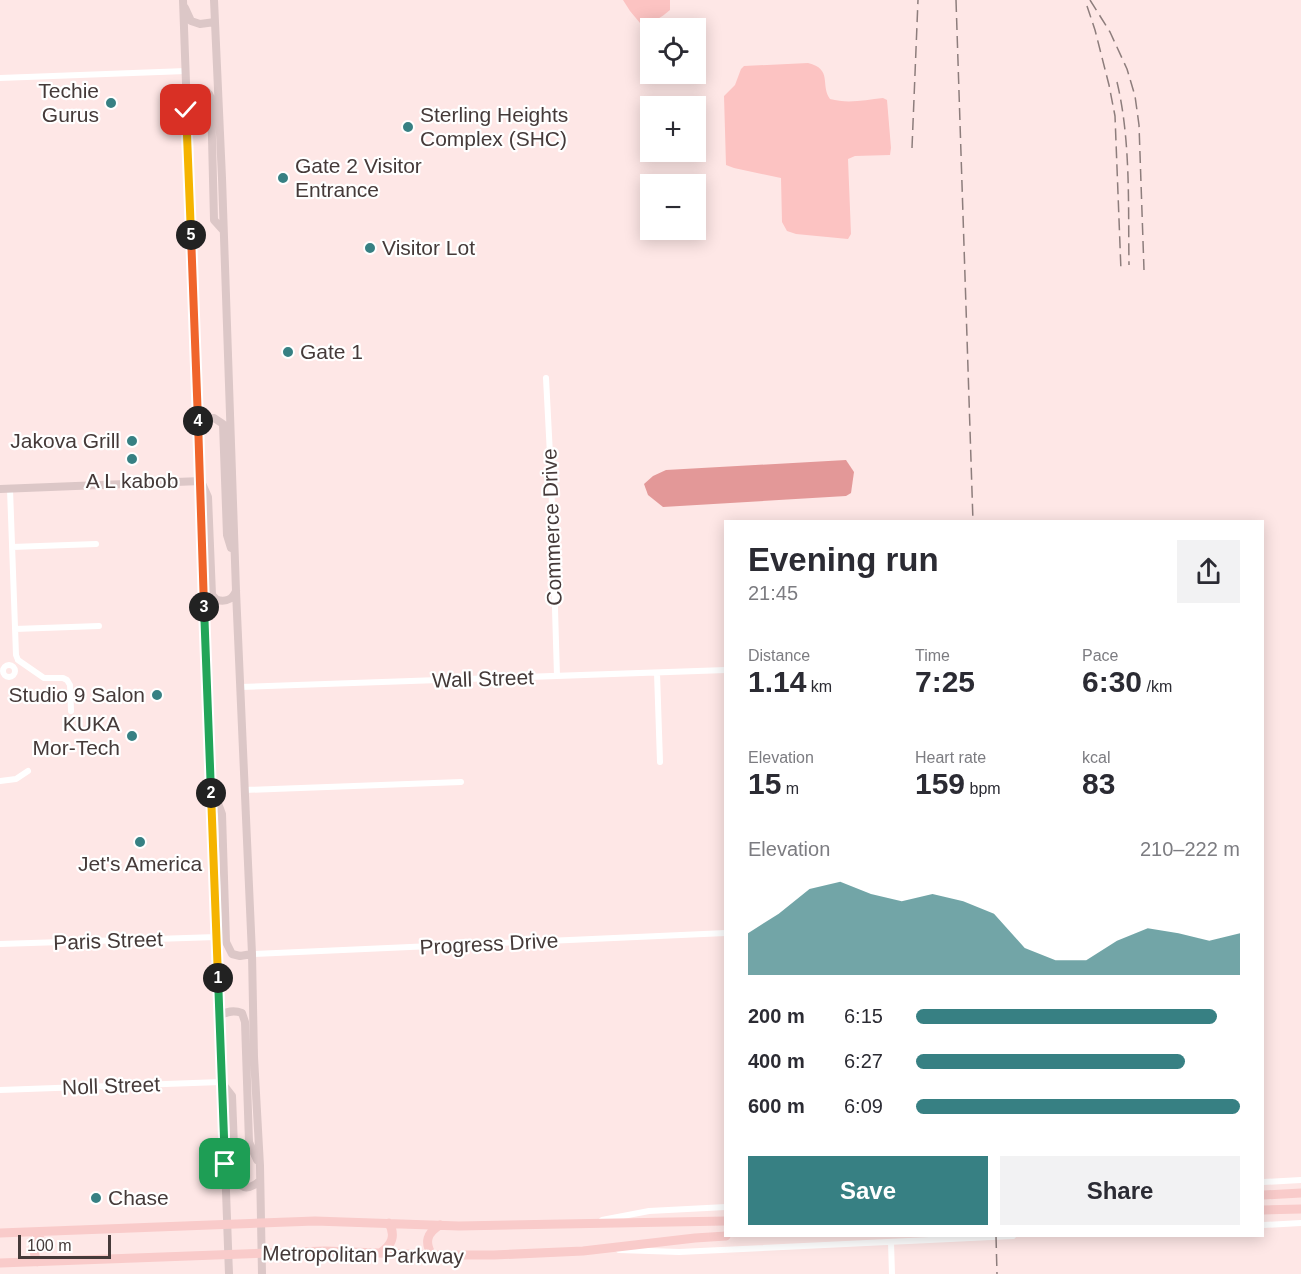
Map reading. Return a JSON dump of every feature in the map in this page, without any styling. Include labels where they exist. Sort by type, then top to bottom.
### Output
[{"type":"main road","points":[[214,0],[260,1166],[262,1274]]},
{"type":"main road","points":[[183,1],[191,21],[200,24],[215,22]]},
{"type":"main road","points":[[183,1],[229,1274]]},
{"type":"main road","points":[[187,98],[193,91],[199,89],[209,94],[211,98],[214,220],[223,230]]},
{"type":"main road","points":[[198,433],[208,419],[214,418],[223,424],[227,535],[235,560]]},
{"type":"main road","points":[[0,489],[201,481]]},
{"type":"main road","points":[[201,481],[208,497],[212,595],[217,600],[227,600],[231,599],[236,591]]},
{"type":"main road","points":[[211,783],[222,814],[226,942],[232,954],[240,956],[252,954]]},
{"type":"main road","points":[[220,1016],[224,1012],[242,1013],[245,1022],[249,1142],[260,1166]]},
{"type":"main road","points":[[221,1082],[232,1096],[237,1181],[244,1188],[260,1181]]},
{"type":"main road","points":[[1264,1195],[1301,1193]]},
{"type":"main road","points":[[1264,1210],[1301,1209]]},
{"type":"main road","name":"Metropolitan Parkway","points":[[0,1233],[331,1221],[440,1225],[724,1221]]},
{"type":"main road","points":[[380,1253],[389,1246],[393,1239],[393,1231],[389,1223]]},
{"type":"main road","points":[[432,1255],[427,1239],[431,1232],[440,1225]]},
{"type":"main road","points":[[38,1262],[33,1246],[42,1232]]},
{"type":"main road","name":"Metropolitan Parkway","points":[[0,1263],[325,1251],[494,1255],[595,1250],[724,1236]]},
{"type":"street","points":[[0,78],[186,71]]},
{"type":"street","name":"Commerce Drive","points":[[546,378],[557,676]]},
{"type":"street","points":[[10,489],[18,661],[13,677],[6,677],[3,670],[18,661]]},
{"type":"street","points":[[12,547],[96,544]]},
{"type":"street","points":[[15,629],[99,626]]},
{"type":"street","points":[[18,661],[44,678],[67,680],[70,685],[71,711]]},
{"type":"street","points":[[8,665],[13,666],[16,670]]},
{"type":"street","name":"Wall Street","points":[[240,687],[724,670]]},
{"type":"street","points":[[657,673],[660,762]]},
{"type":"street","points":[[0,782],[16,779],[28,771]]},
{"type":"street","points":[[244,790],[461,782]]},
{"type":"street","name":"Progress Drive","points":[[252,954],[724,933]]},
{"type":"street","name":"Paris Street","points":[[0,944],[217,937]]},
{"type":"street","name":"Noll Street","points":[[0,1090],[221,1082]]},
{"type":"street","points":[[1264,1182],[1301,1180]]},
{"type":"street","points":[[586,1223],[649,1211],[724,1207]]},
{"type":"street","points":[[1264,1225],[1301,1223]]},
{"type":"street","points":[[595,1250],[679,1252],[970,1237]]},
{"type":"street","points":[[891,1242],[892,1274]]},
{"type":"shaded area","points":[[623,0],[670,0],[670,10],[658,18],[640,18],[640,23]]},
{"type":"shaded area","points":[[808,63],[821,69],[830,99],[863,101],[883,98],[887,100],[890,155],[855,156],[848,159],[851,234],[848,239],[796,234],[787,231],[782,222],[781,178],[726,165],[724,96],[735,85],[741,69],[744,66]]},
{"type":"shaded area","points":[[846,460],[854,472],[851,493],[846,496],[663,507],[648,495],[644,484],[653,476],[666,470]]},
{"type":"railway","points":[[912,148],[918,0]]},
{"type":"railway","points":[[956,0],[973,520]]},
{"type":"railway","points":[[1090,0],[1110,32],[1127,69],[1135,96],[1139,125],[1144,270]]},
{"type":"railway","points":[[1087,6],[1095,30],[1115,116],[1121,271]]},
{"type":"railway","points":[[1117,82],[1127,150],[1129,265]]},
{"type":"railway","points":[[996,1237],[997,1274]]},
{"type":"place","name":"Techie Gurus","points":[[111,103]]},
{"type":"place","name":"Sterling Heights Complex (SHC)","points":[[408,127]]},
{"type":"place","name":"Gate 2 Visitor Entrance","points":[[283,178]]},
{"type":"place","name":"Visitor Lot","points":[[370,248]]},
{"type":"place","name":"Gate 1","points":[[288,352]]},
{"type":"place","name":"Jakova Grill","points":[[132,441]]},
{"type":"place","name":"A L kabob","points":[[132,459]]},
{"type":"place","name":"Studio 9 Salon","points":[[157,695]]},
{"type":"place","name":"KUKA Mor-Tech","points":[[132,736]]},
{"type":"place","name":"Jet's America","points":[[140,842]]},
{"type":"place","name":"Chase","points":[[96,1198]]},
{"type":"route","points":[[186,110],[225,1164]]}]
